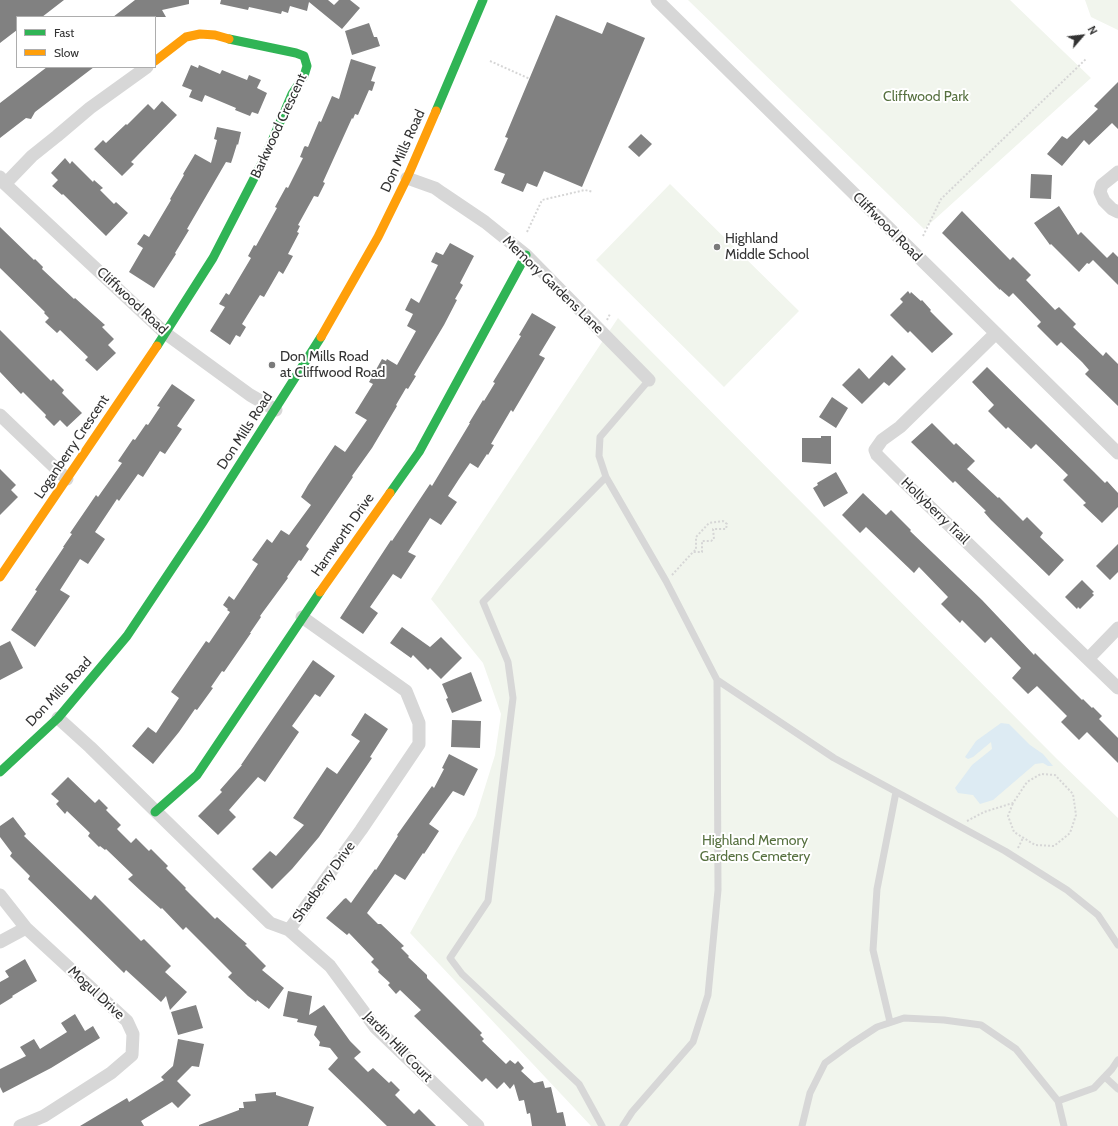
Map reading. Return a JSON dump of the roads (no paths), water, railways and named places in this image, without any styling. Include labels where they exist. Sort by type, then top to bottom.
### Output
[{"type":"street","name":"Don Mills Road","points":[[0,772],[58,718],[127,636],[276,410],[338,309],[378,237],[407,178],[483,0]]},
{"type":"street","name":"Cliffwood Road","points":[[657,0],[1118,453]]},
{"type":"street","name":"Barkwood Crescent","points":[[156,60],[186,37],[200,34],[215,35],[227,39],[296,53],[304,56],[307,66],[304,76],[292,94],[266,155],[213,258],[165,333]]},
{"type":"street","points":[[3,181],[90,108],[145,68]]},
{"type":"street","points":[[1118,172],[1102,185],[1100,192],[1104,200],[1112,209],[1118,212]]},
{"type":"street","name":"Memory Gardens Lane","points":[[407,178],[438,190],[485,222],[526,255],[649,380]]},
{"type":"street","name":"Cliffwood Road","points":[[3,181],[165,333],[250,395],[276,410]]},
{"type":"street","name":"Harnworth Drive","points":[[155,812],[197,775],[302,617],[419,452],[526,255]]},
{"type":"street","name":"Loganberry Crescent","points":[[0,576],[67,480],[165,333]]},
{"type":"street","name":"Hollyberry Trail","points":[[996,333],[900,427],[882,440],[875,450],[877,455],[899,477],[1118,688]]},
{"type":"street","points":[[0,415],[67,480]]},
{"type":"street","name":"Shadberry Drive","points":[[58,718],[90,747],[270,923],[289,930],[361,830],[419,744],[419,723],[406,691],[302,617]]},
{"type":"street","points":[[1088,659],[1118,628]]},
{"type":"street","name":"Mogul Drive","points":[[0,894],[26,928],[127,1021],[133,1034],[132,1055],[111,1073],[44,1116],[20,1126]]},
{"type":"street","points":[[0,942],[26,928]]},
{"type":"street","name":"Jardin Hill Court","points":[[289,930],[330,966],[375,1027],[478,1126]]},
{"type":"lane","points":[[623,1126],[632,1112],[693,1042],[708,995],[718,890],[717,680],[666,581],[606,477],[599,456],[600,437],[649,380]]},
{"type":"lane","points":[[602,1126],[579,1084],[462,974],[450,958],[488,901],[513,698],[508,662],[482,602],[606,477]]},
{"type":"lane","points":[[717,680],[834,758],[1005,851],[1067,890],[1098,915],[1118,945]]},
{"type":"lane","points":[[890,1022],[873,950],[877,889],[896,792]]},
{"type":"lane","points":[[802,1126],[810,1093],[825,1063],[877,1027],[904,1018],[944,1020],[981,1025],[1016,1049],[1058,1101],[1064,1126]]},
{"type":"lane","points":[[1058,1101],[1094,1088],[1112,1069],[1118,1060]]},
{"type":"lane","points":[[1105,1077],[1117,1088],[1118,1097]]},
{"type":"place","name":"Highland Middle School","points":[[717,247]]},
{"type":"place","name":"Don Mills Road at Cliffwood Road","points":[[272,365]]},
{"type":"park label","name":"Cliffwood Park","points":[[926,97]]},
{"type":"park label","name":"Highland Memory Gardens Cemetery","points":[[755,850]]}]
